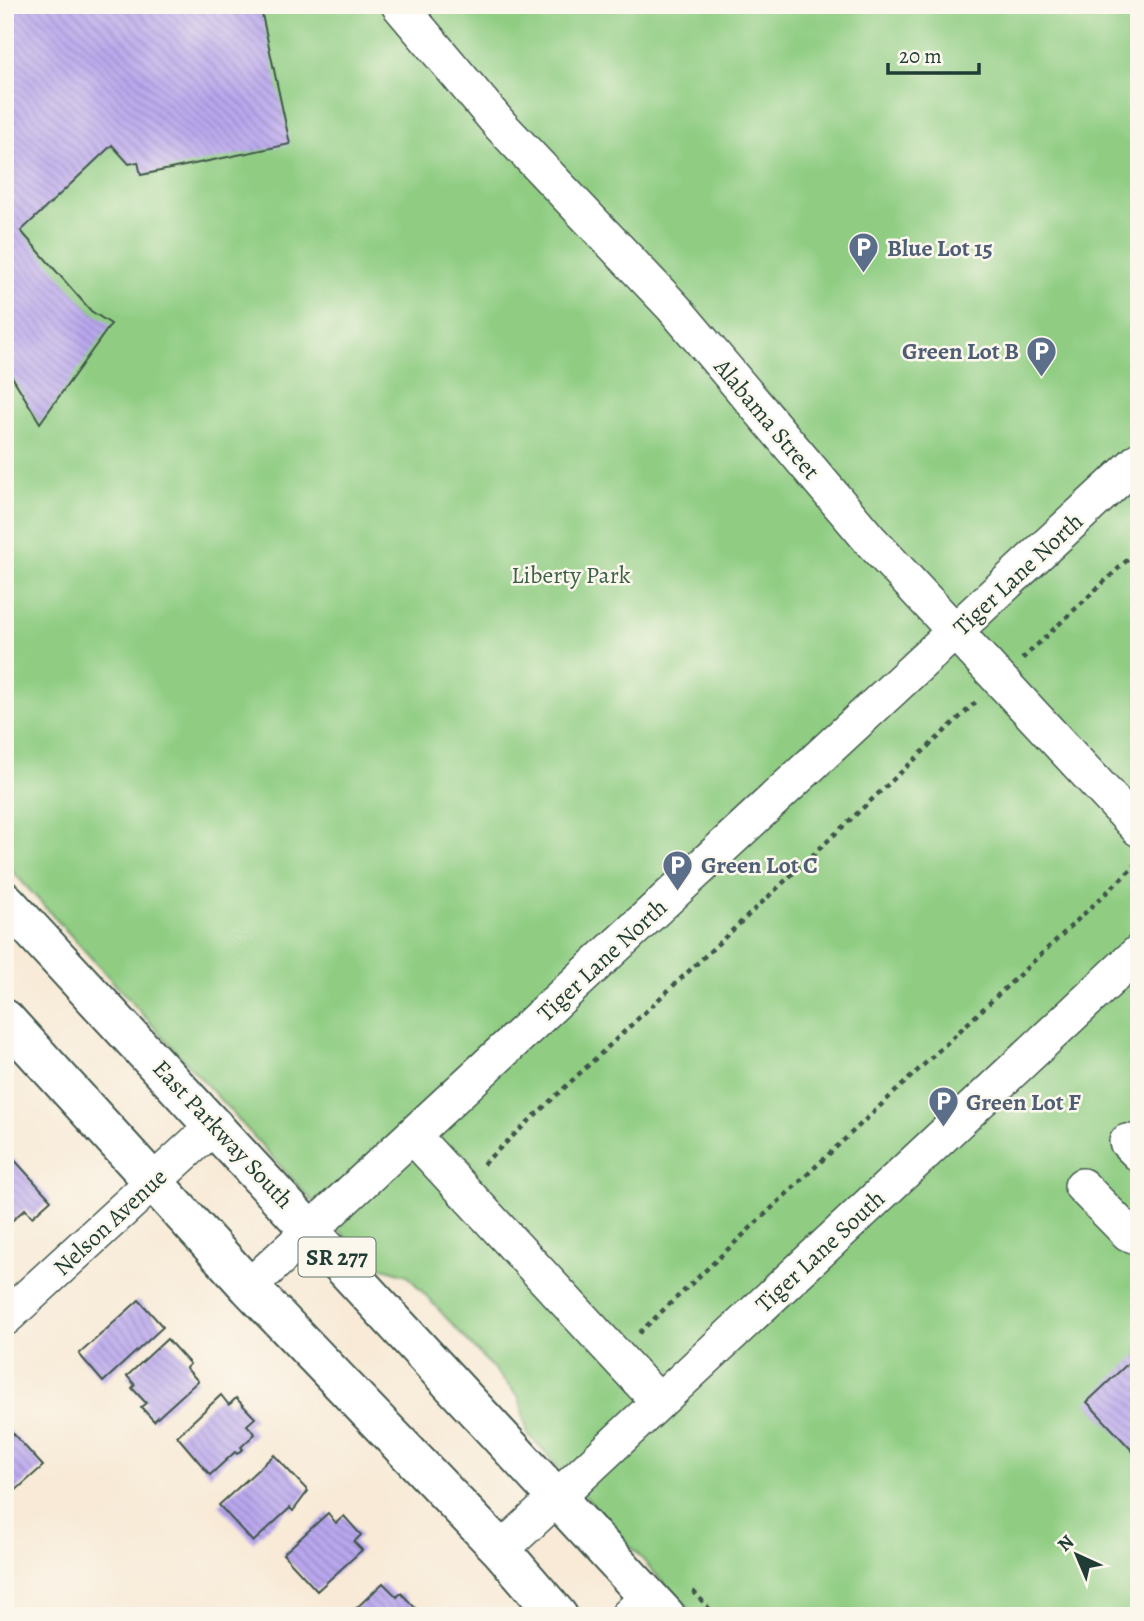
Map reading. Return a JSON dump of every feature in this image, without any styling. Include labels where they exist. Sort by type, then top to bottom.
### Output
[{"type":"main road","name":"East Parkway South","points":[[5,901],[312,1229],[557,1499],[648,1609]]},
{"type":"main road","points":[[5,1019],[249,1287],[501,1550],[558,1616]]},
{"type":"street","name":"Alabama Street","points":[[399,5],[500,126],[673,307],[870,540],[1139,828]]},
{"type":"street","name":"Tiger Lane North","points":[[249,1287],[1139,460]]},
{"type":"street","name":"Tiger Lane South","points":[[501,1550],[1139,953]]},
{"type":"street","name":"Nelson Avenue","points":[[5,1318],[215,1125]]},
{"type":"street","points":[[413,1136],[659,1402]]},
{"type":"street","points":[[1082,1186],[1128,1233],[1139,1237]]},
{"type":"path","points":[[460,1186],[1139,549]]},
{"type":"path","points":[[630,1342],[1139,862]]},
{"type":"green space","name":"Liberty Park","points":[[5,5],[1139,5],[1139,1616],[694,1616],[528,1434],[519,1397],[407,1275],[376,1266],[366,1260],[5,863]]},
{"type":"building","points":[[5,5],[260,5],[290,144],[141,175],[138,162],[129,164],[112,145],[21,231],[91,311],[111,324],[40,423],[5,365]]},
{"type":"building","points":[[10,1155],[51,1200],[32,1217],[25,1209],[5,1227],[5,1159]]},
{"type":"building","points":[[139,1300],[163,1327],[103,1382],[79,1354]]},
{"type":"building","points":[[167,1339],[190,1364],[186,1368],[198,1381],[154,1421],[141,1407],[146,1403],[132,1388],[135,1385],[127,1376]]},
{"type":"building","points":[[1139,1353],[1139,1458],[1087,1402]]},
{"type":"building","points":[[221,1395],[229,1405],[236,1398],[255,1418],[247,1425],[255,1434],[241,1447],[243,1449],[237,1454],[235,1452],[210,1475],[177,1436]]},
{"type":"building","points":[[8,1428],[43,1466],[5,1500],[5,1431]]},
{"type":"building","points":[[274,1455],[308,1491],[293,1511],[290,1508],[253,1542],[219,1505]]},
{"type":"building","points":[[328,1513],[336,1523],[344,1516],[361,1535],[354,1542],[362,1550],[317,1591],[283,1554]]},
{"type":"building","points":[[383,1583],[397,1597],[401,1593],[421,1614],[348,1616]]},
{"type":"place","name":"Blue Lot 15","points":[[864,275]]},
{"type":"place","name":"Green Lot B","points":[[1042,378]]},
{"type":"place","name":"Green Lot C","points":[[678,892]]},
{"type":"place","name":"Green Lot F","points":[[943,1129]]}]
